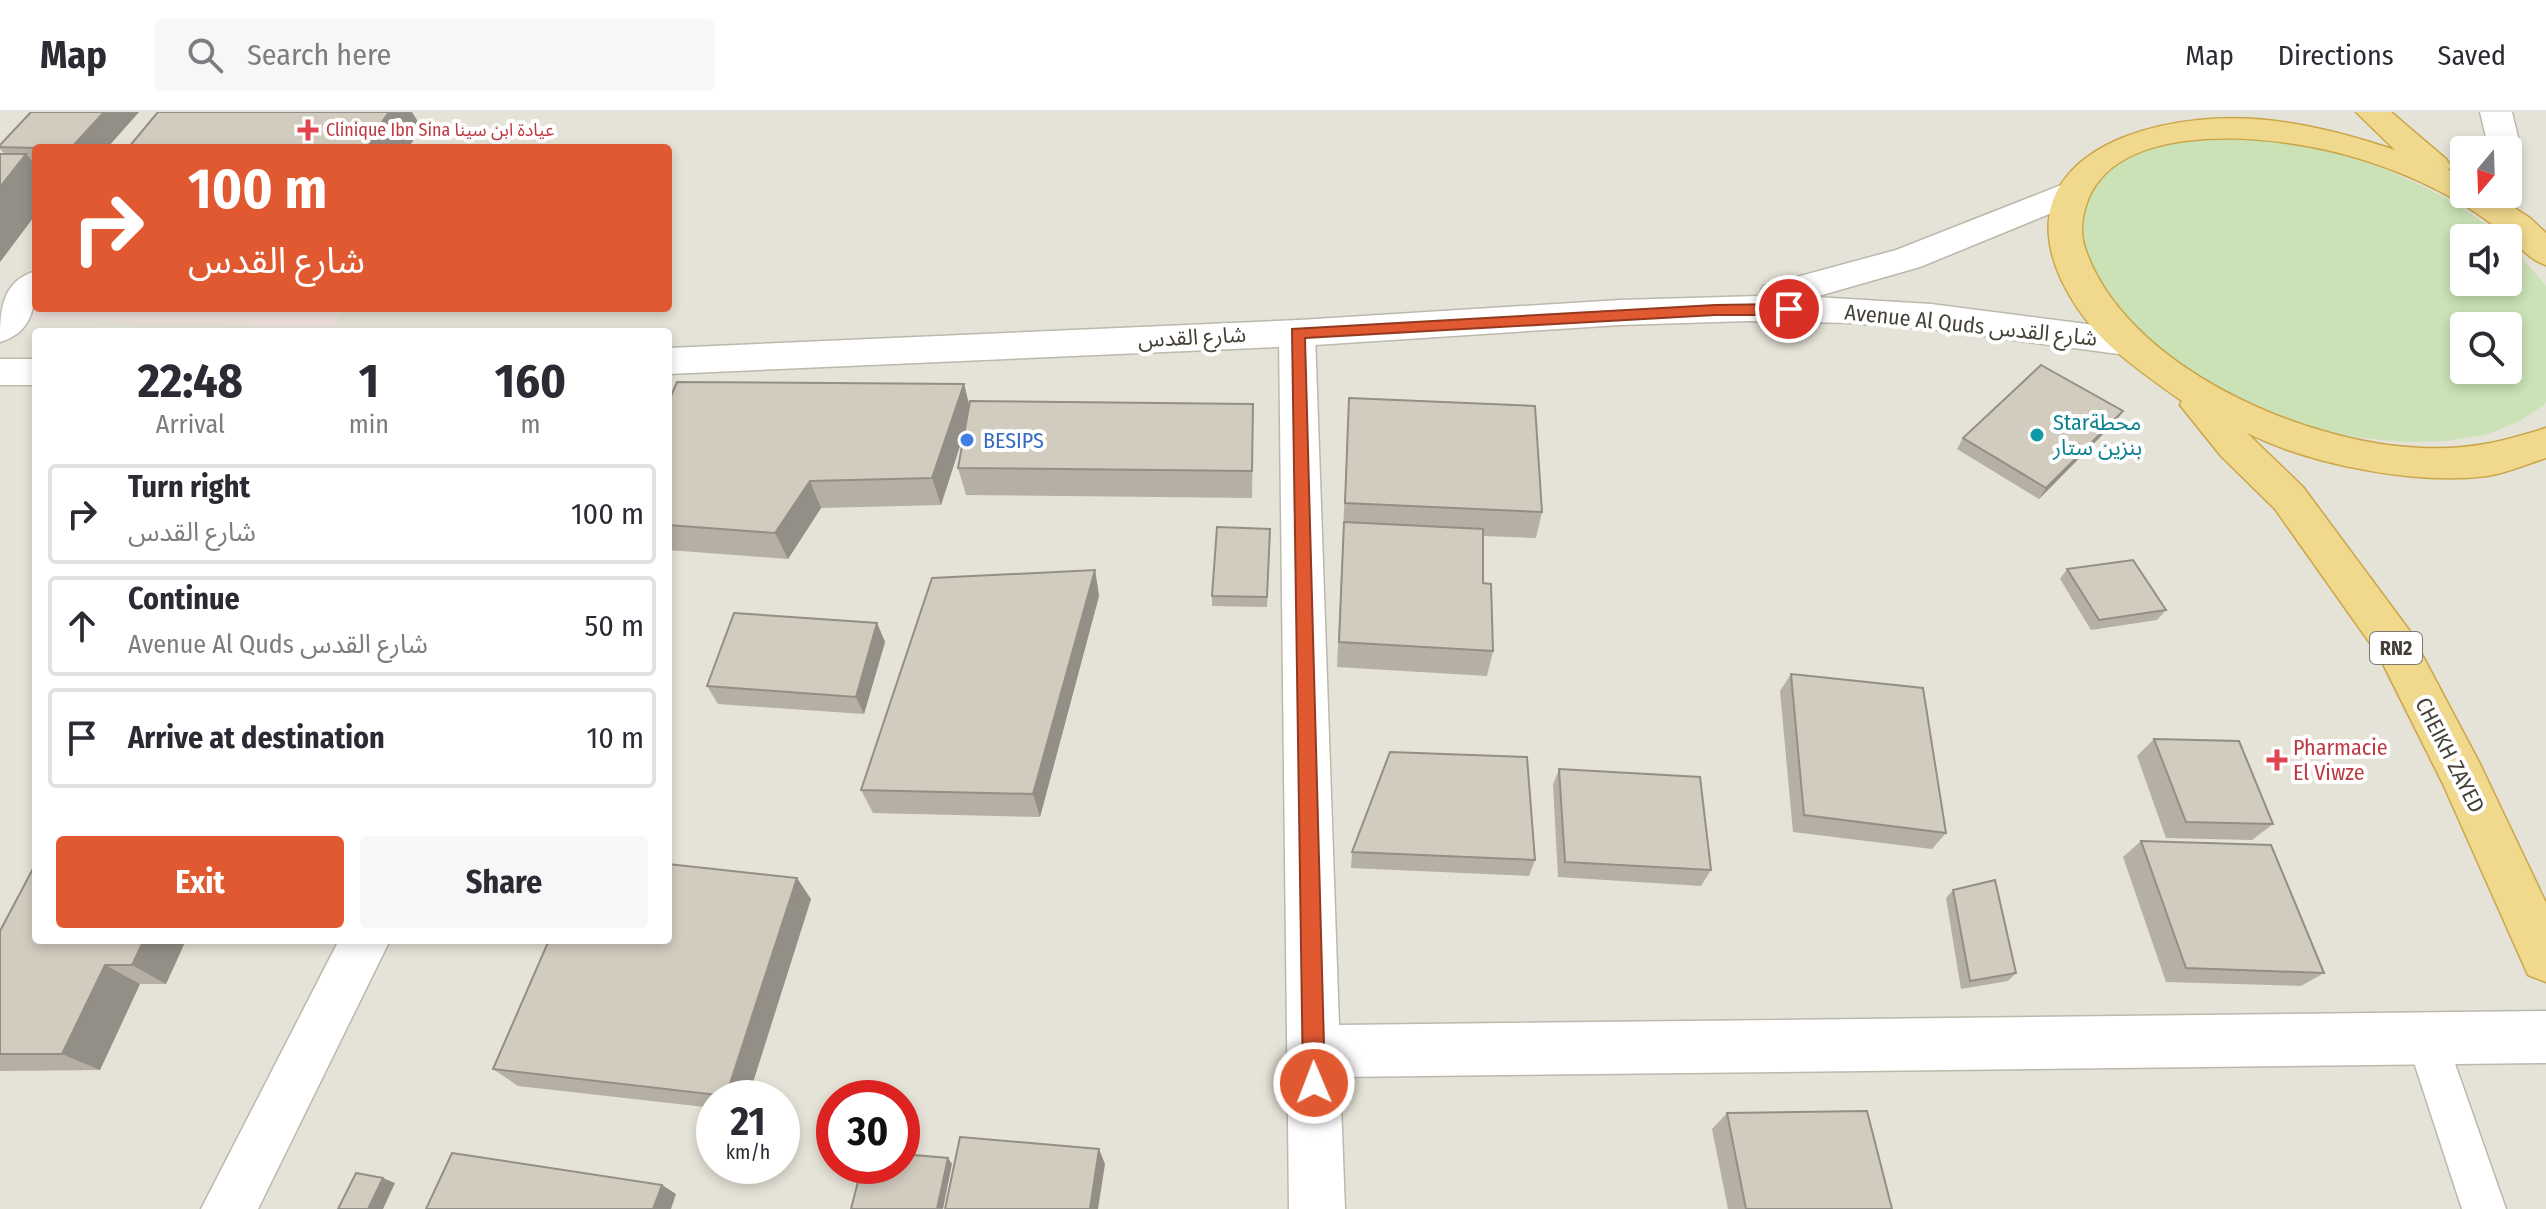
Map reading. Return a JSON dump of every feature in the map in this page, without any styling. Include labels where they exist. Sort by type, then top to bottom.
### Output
[{"type":"highway","points":[[2372,112],[2450,173]]},
{"type":"highway","points":[[2450,187],[2378,155],[2291,132],[2222,128],[2184,131],[2143,126],[2089,170],[2074,191],[2065,217],[2066,246],[2076,277],[2096,309],[2126,342],[2178,382],[2255,423],[2298,438],[2384,458],[2468,462],[2505,457],[2546,443]]},
{"type":"highway","points":[[2495,208],[2546,253]]},
{"type":"highway","name":"CHEIKH ZAYED","points":[[2178,382],[2235,446],[2289,498],[2394,643],[2463,776],[2546,958]]},
{"type":"street","points":[[2496,112],[2502,136]]},
{"type":"street","name":"Avenue Al Quds شارع القدس","points":[[1715,310],[1908,259],[2074,191]]},
{"type":"street","points":[[0,329],[32,288]]},
{"type":"street","name":"Avenue Al Quds شارع القدس","points":[[1715,310],[1814,309],[1917,315],[2019,325],[2126,342]]},
{"type":"street","name":"شارع القدس","points":[[672,361],[1297,333],[1715,310]]},
{"type":"street","points":[[1297,333],[1317,1209]]},
{"type":"street","points":[[0,372],[32,372]]},
{"type":"street","points":[[229,1209],[363,944]]},
{"type":"street","points":[[1314,1051],[2546,1037]]},
{"type":"lane","points":[[2426,1038],[2484,1209]]},
{"type":"shaded area","points":[[0,112],[2546,112],[2546,1209],[0,1209]]},
{"type":"shaded area","points":[[32,303],[32,312],[341,312],[333,326],[20,319]]},
{"type":"green space","points":[[2235,136],[2271,141],[2343,156],[2410,180],[2442,196],[2450,201],[2450,208],[2461,208],[2484,224],[2450,224],[2450,296],[2522,296],[2522,258],[2546,286],[2546,402],[2518,422],[2485,435],[2446,441],[2402,442],[2355,437],[2306,426],[2258,410],[2214,390],[2125,328],[2078,258],[2080,196],[2095,176],[2143,147],[2186,138]]},
{"type":"building","points":[[31,112],[104,112],[75,144],[32,144],[32,147],[0,145]]},
{"type":"building","name":"Clinique Ibn Sina عيادة ابن سينا","points":[[158,112],[389,112],[367,144],[131,144]]},
{"type":"building","points":[[0,154],[26,154],[0,187]]},
{"type":"building","name":"Starمحطة بنزين ستار","points":[[2041,365],[2123,411],[2046,488],[1963,438]]},
{"type":"building","points":[[677,382],[964,384],[932,478],[810,481],[775,533],[672,525],[672,394]]},
{"type":"building","points":[[1349,398],[1535,406],[1542,512],[1345,503]]},
{"type":"building","points":[[970,401],[1253,404],[1252,471],[958,468]]},
{"type":"building","points":[[1344,522],[1483,529],[1483,583],[1491,584],[1493,651],[1339,642]]},
{"type":"building","points":[[1217,527],[1270,529],[1267,597],[1212,596]]},
{"type":"building","points":[[2133,560],[2166,610],[2099,620],[2067,569]]},
{"type":"building","points":[[1095,570],[1033,794],[861,790],[932,578]]},
{"type":"building","points":[[734,613],[877,623],[856,697],[707,686]]},
{"type":"building","points":[[1791,674],[1923,688],[1946,833],[1804,815]]},
{"type":"building","points":[[2154,739],[2239,741],[2273,824],[2186,822]]},
{"type":"building","points":[[1390,752],[1527,757],[1535,860],[1352,852]]},
{"type":"building","points":[[1559,769],[1700,777],[1711,870],[1565,862]]},
{"type":"building","points":[[2141,841],[2271,845],[2324,973],[2186,968]]},
{"type":"building","points":[[672,864],[797,878],[731,1080],[696,1080],[696,1093],[493,1069],[547,944],[672,944]]},
{"type":"building","points":[[32,871],[32,944],[142,944],[132,965],[105,965],[62,1054],[0,1054],[0,931]]},
{"type":"building","points":[[1995,880],[2016,973],[1970,981],[1953,890]]},
{"type":"building","points":[[1867,1111],[1892,1209],[1746,1209],[1727,1113]]},
{"type":"building","points":[[960,1137],[1099,1149],[1090,1209],[945,1209]]},
{"type":"building","points":[[452,1153],[662,1185],[653,1209],[426,1209]]},
{"type":"building","points":[[920,1156],[948,1158],[937,1209],[851,1209],[857,1184],[920,1184]]},
{"type":"building","points":[[356,1173],[383,1178],[368,1209],[338,1209]]},
{"type":"place","name":"Clinique Ibn Sina عيادة ابن سينا","points":[[308,130]]},
{"type":"place","name":"Starمحطة بنزين ستار","points":[[2037,435]]},
{"type":"place","name":"BESIPS","points":[[967,440]]},
{"type":"place","name":"Pharmacie El Viwze","points":[[2277,760]]},
{"type":"route","points":[[1314,1083],[1297,333],[1715,310],[1789,309]]}]
